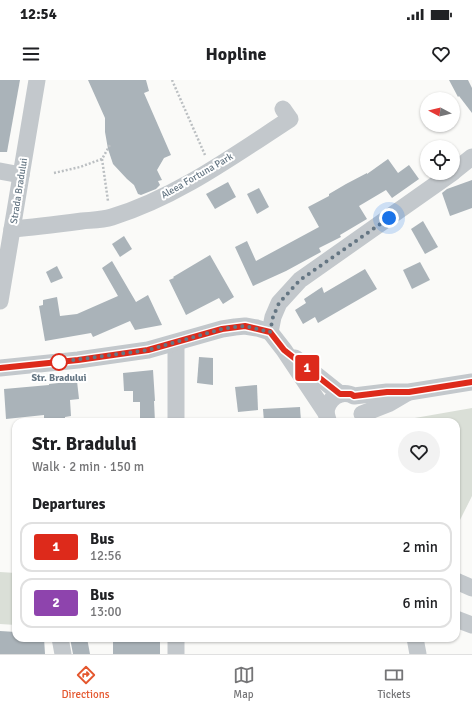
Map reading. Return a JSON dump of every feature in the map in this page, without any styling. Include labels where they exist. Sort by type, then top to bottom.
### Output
[{"type":"street","name":"Strada Bradului","points":[[0,301],[37,80]]},
{"type":"street","name":"Aleea Fortuna Park","points":[[12,229],[111,217],[145,204],[180,188],[212,170],[290,119],[283,108]]},
{"type":"street","points":[[460,167],[472,157]]},
{"type":"street","points":[[0,171],[21,175]]},
{"type":"street","points":[[270,332],[273,317],[279,303],[300,280],[442,180]]},
{"type":"street","points":[[0,368],[78,360],[140,351],[176,343],[222,329],[251,327],[270,332],[284,350],[327,418]]},
{"type":"street","points":[[176,343],[176,418]]},
{"type":"street","points":[[284,350],[347,395],[359,400],[361,406],[360,418]]},
{"type":"street","points":[[327,418],[328,403],[336,396],[387,392],[409,392],[472,382]]},
{"type":"street","points":[[360,418],[409,392]]},
{"type":"street","points":[[460,583],[472,588]]},
{"type":"street","points":[[460,620],[472,625]]},
{"type":"street","points":[[61,642],[63,654]]},
{"type":"street","points":[[176,642],[176,654]]},
{"type":"street","points":[[416,642],[418,654]]},
{"type":"path","points":[[172,80],[212,170]]},
{"type":"path","points":[[110,145],[102,159],[111,217]]},
{"type":"path","points":[[54,173],[80,167],[102,159]]},
{"type":"shaded area","points":[[472,408],[472,496],[460,520],[460,418],[415,418]]},
{"type":"shaded area","points":[[0,572],[12,573],[12,625],[0,624]]},
{"type":"building","points":[[0,80],[20,80],[7,152],[0,152]]},
{"type":"building","points":[[88,80],[146,80],[149,91],[144,93],[171,155],[164,158],[157,170],[162,180],[158,181],[160,185],[156,189],[141,195],[138,194],[134,185],[113,164],[108,149],[105,132],[105,118]]},
{"type":"building","points":[[449,80],[468,80],[472,88],[472,113],[460,97],[460,92],[455,92]]},
{"type":"building","points":[[388,159],[398,173],[409,165],[419,179],[392,198],[386,190],[359,206],[367,219],[340,235],[341,237],[319,248],[321,252],[286,271],[253,286],[235,247],[247,241],[256,261],[319,227],[308,207],[329,196],[329,194],[346,184],[367,174]]},
{"type":"building","points":[[472,180],[472,208],[450,216],[442,193],[447,189]]},
{"type":"building","points":[[228,182],[236,197],[215,209],[206,194]]},
{"type":"building","points":[[259,188],[269,207],[257,214],[247,194]]},
{"type":"building","points":[[423,221],[438,247],[425,254],[411,229]]},
{"type":"building","points":[[124,236],[132,249],[120,257],[112,244]]},
{"type":"building","points":[[210,255],[234,297],[223,304],[219,298],[186,315],[169,280]]},
{"type":"building","points":[[112,261],[136,302],[148,295],[162,325],[135,330],[130,321],[93,337],[91,333],[45,341],[39,306],[43,305],[43,300],[57,297],[60,316],[77,314],[118,296],[102,268]]},
{"type":"building","points":[[420,262],[430,280],[412,289],[403,270]]},
{"type":"building","points":[[57,266],[63,278],[51,283],[46,272]]},
{"type":"building","points":[[365,269],[377,289],[318,323],[315,317],[303,324],[295,310],[306,303],[304,299],[322,287],[324,293]]},
{"type":"building","points":[[199,357],[213,358],[213,385],[197,383]]},
{"type":"building","points":[[153,370],[155,418],[140,418],[140,402],[133,402],[133,391],[124,391],[123,373]]},
{"type":"building","points":[[77,381],[79,399],[70,400],[71,416],[65,418],[44,418],[44,415],[6,419],[4,389]]},
{"type":"building","points":[[257,385],[258,410],[238,412],[235,387]]},
{"type":"building","points":[[300,407],[301,418],[264,418],[263,409]]},
{"type":"building","points":[[0,631],[12,632],[12,642],[44,642],[45,654],[0,654]]},
{"type":"building","points":[[71,642],[88,642],[90,654],[73,654]]},
{"type":"building","points":[[113,642],[160,642],[160,654],[113,654]]},
{"type":"bus line","name":"1","points":[[0,368],[78,360],[148,350],[222,329],[245,326],[270,332],[284,350],[340,394],[351,394],[354,396],[387,392],[409,392],[472,382]]},
{"type":"place","name":"Str. Bradului","points":[[59,362]]},
{"type":"route","points":[[59,362],[148,350],[222,329],[235,327],[245,326],[270,332],[273,317],[279,303],[300,280],[389,218]]}]
